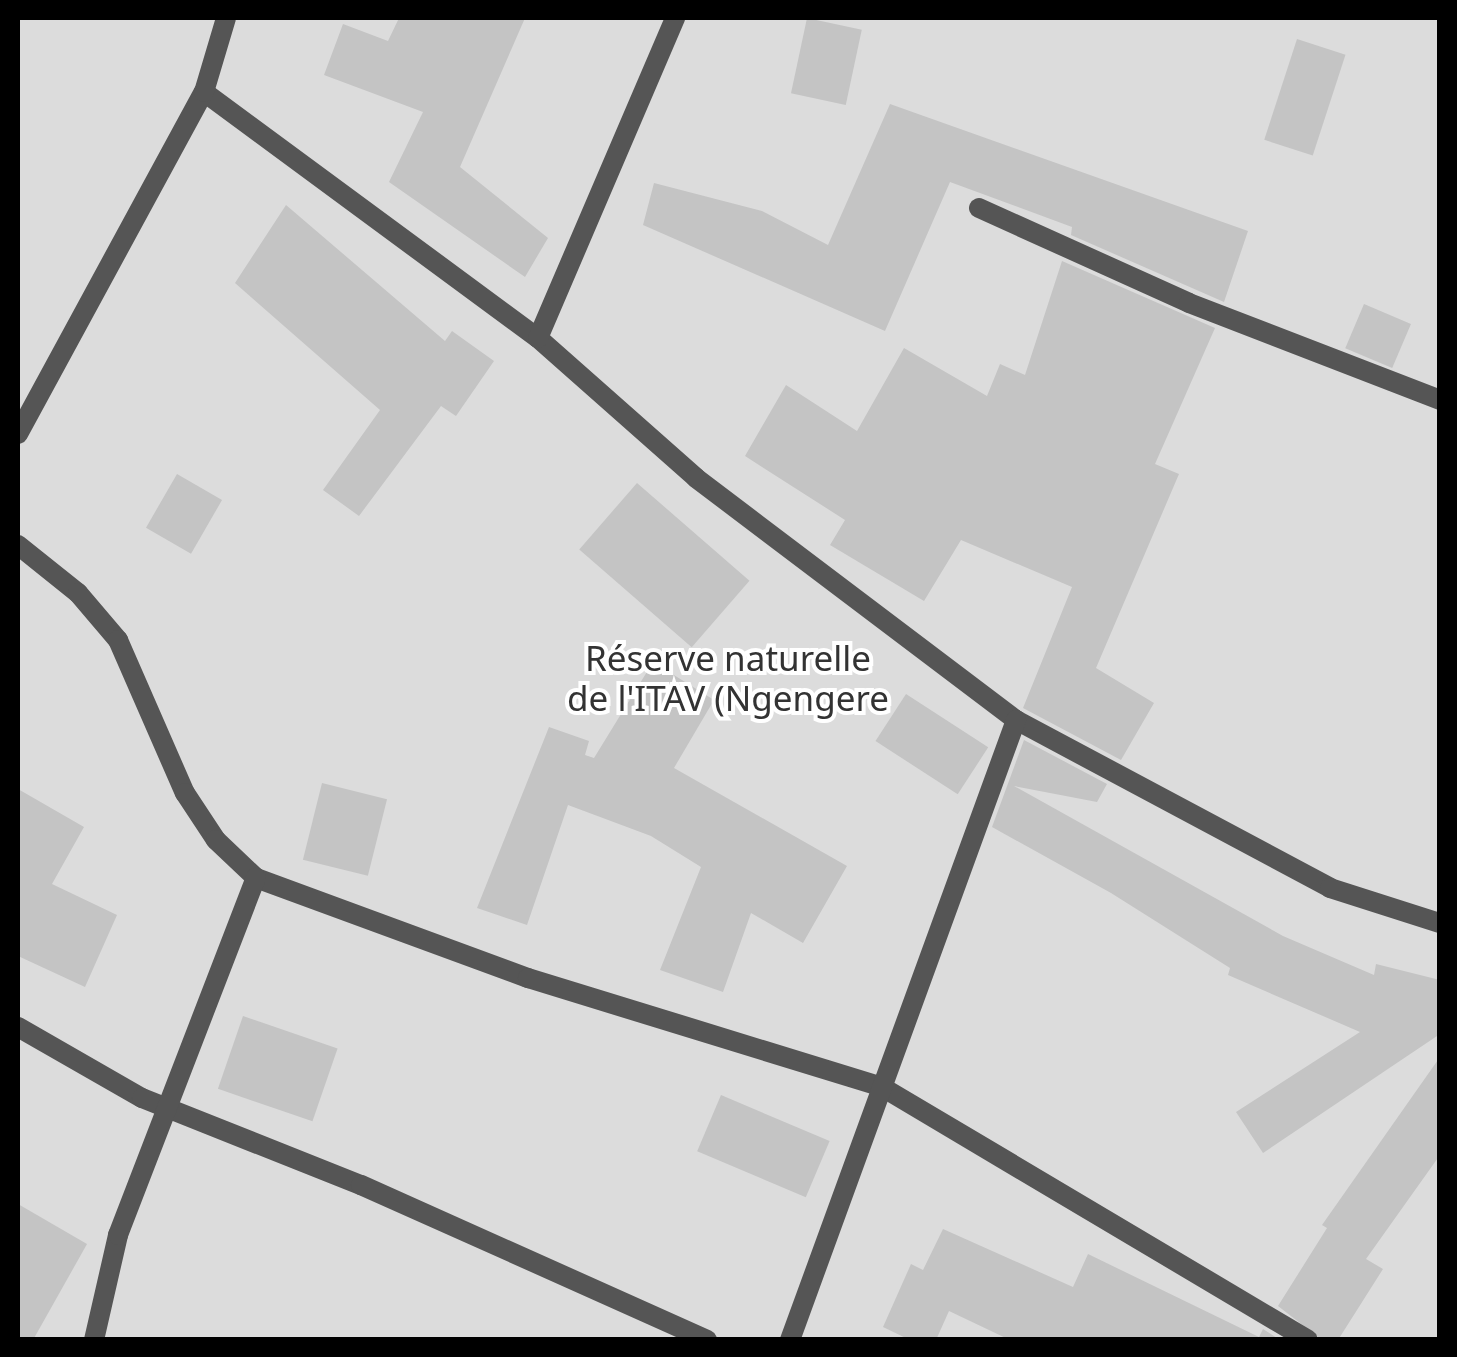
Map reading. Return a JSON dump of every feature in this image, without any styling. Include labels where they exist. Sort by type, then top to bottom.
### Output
[{"type":"street","points":[[18,434],[204,92],[226,18]]},
{"type":"street","points":[[538,338],[675,18]]},
{"type":"street","points":[[204,92],[538,338],[696,478],[1016,720],[1330,888],[1440,923]]},
{"type":"street","points":[[979,208],[1189,303],[1440,400]]},
{"type":"street","points":[[18,544],[78,593],[118,640],[185,792],[216,840],[256,878],[546,984],[882,1088],[1308,1340]]},
{"type":"street","points":[[790,1340],[1016,720]]},
{"type":"street","points":[[94,1340],[118,1235],[256,878]]},
{"type":"street","points":[[18,1027],[166,1108],[707,1340]]},
{"type":"green space","name":"Réserve naturelle de l'ITAV (Ngengere","points":[[18,18],[1439,18],[1439,1339],[18,1339]]},
{"type":"building","points":[[399,18],[525,18],[460,167],[548,238],[525,277],[389,182],[423,112],[324,75],[343,24],[388,41]]},
{"type":"building","points":[[807,18],[862,30],[846,105],[791,93]]},
{"type":"building","points":[[1297,39],[1346,55],[1313,156],[1264,140]]},
{"type":"building","points":[[890,104],[1248,231],[1224,302],[1071,235],[1072,227],[950,182],[885,331],[643,225],[654,183],[762,211],[828,245]]},
{"type":"building","points":[[286,205],[445,341],[452,331],[494,361],[456,416],[441,406],[359,516],[323,490],[380,410],[235,283]]},
{"type":"building","points":[[1062,261],[1215,328],[1155,464],[1179,474],[1096,668],[1154,703],[1121,760],[1023,708],[1072,587],[961,540],[924,601],[830,545],[845,520],[745,456],[786,385],[857,431],[904,348],[987,396],[1000,364],[1025,375]]},
{"type":"building","points":[[1364,304],[1411,324],[1392,368],[1345,348]]},
{"type":"building","points":[[177,474],[222,500],[191,554],[146,528]]},
{"type":"building","points":[[637,483],[749,581],[692,647],[579,549]]},
{"type":"building","points":[[653,662],[714,700],[674,768],[847,866],[803,943],[751,913],[723,992],[660,970],[701,867],[651,836],[568,805],[527,925],[477,908],[549,727],[589,741],[585,755],[594,758]]},
{"type":"building","points":[[906,694],[988,747],[958,794],[876,741]]},
{"type":"building","points":[[1024,740],[1107,784],[1097,802],[1014,786],[1283,936],[1374,975],[1376,964],[1440,980],[1440,1034],[1263,1153],[1236,1112],[1360,1032],[1228,975],[1230,968],[1111,893],[992,827]]},
{"type":"building","points":[[322,783],[387,799],[368,876],[303,860]]},
{"type":"building","points":[[18,789],[84,827],[52,884],[117,915],[85,987],[18,956]]},
{"type":"building","points":[[243,1016],[338,1049],[312,1121],[218,1089]]},
{"type":"building","points":[[1440,1057],[1440,1155],[1366,1259],[1383,1269],[1338,1340],[1322,1340],[1278,1306],[1327,1228],[1322,1225]]},
{"type":"building","points":[[721,1095],[830,1141],[806,1197],[697,1151]]},
{"type":"building","points":[[18,1204],[87,1244],[33,1340],[18,1340]]},
{"type":"building","points":[[943,1229],[1073,1287],[1088,1254],[1259,1337],[1263,1329],[1280,1340],[1010,1340],[949,1311],[936,1340],[910,1340],[883,1327],[911,1264],[923,1270]]}]
